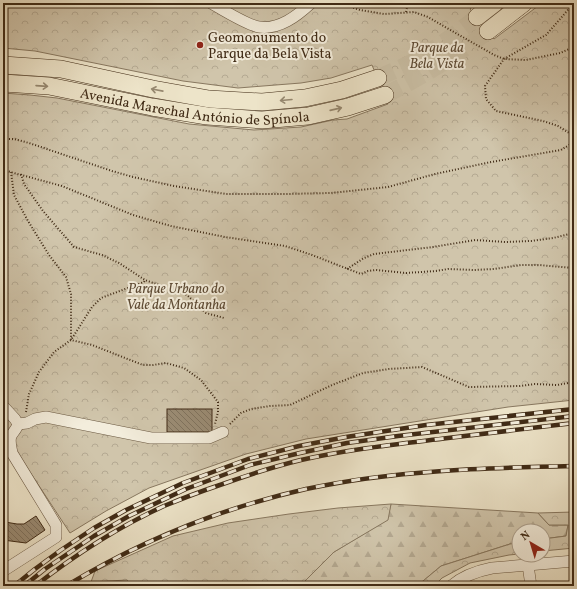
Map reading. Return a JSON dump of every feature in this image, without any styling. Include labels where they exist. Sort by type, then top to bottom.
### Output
[{"type":"highway","points":[[477,17],[495,3]]},
{"type":"highway","points":[[488,31],[524,3]]},
{"type":"highway","points":[[3,58],[38,61],[61,69]]},
{"type":"highway","name":"Avenida Marechal António de Spínola","points":[[3,65],[61,69],[153,89],[209,99],[262,102],[305,98],[342,90],[378,78]]},
{"type":"highway","name":"Avenida Marechal António de Spínola","points":[[3,83],[49,86],[152,107],[207,116],[262,120],[308,116],[348,107],[385,95]]},
{"type":"street","points":[[211,3],[245,22],[259,27],[274,27],[286,22],[311,3]]},
{"type":"street","points":[[3,406],[21,424]]},
{"type":"street","points":[[3,571],[56,537],[56,525],[12,453],[10,443],[11,436],[21,424],[35,418],[46,417],[151,438],[209,438],[223,432]]},
{"type":"street","points":[[451,586],[462,578],[482,570],[574,561]]},
{"type":"street","points":[[528,565],[531,586]]},
{"type":"path","points":[[339,3],[360,10],[384,14],[414,12],[428,17],[494,55],[504,59],[526,60],[560,54],[574,47]]},
{"type":"path","points":[[406,12],[408,3]]},
{"type":"path","points":[[574,4],[546,35],[504,59],[485,86],[486,99],[496,111],[543,120],[558,126],[574,136]]},
{"type":"path","points":[[3,139],[14,139],[29,143],[133,177],[174,186],[226,194],[331,193],[388,187],[435,174],[491,162],[561,150],[574,142]]},
{"type":"path","points":[[3,170],[62,186],[132,215],[224,237],[285,246],[361,274],[376,270],[406,273],[448,269],[494,269],[521,265],[574,268]]},
{"type":"path","points":[[11,172],[14,195],[49,255],[66,277],[71,294],[70,340]]},
{"type":"path","points":[[21,174],[24,184],[43,211],[74,247],[102,255],[119,262],[145,280],[187,295],[206,313],[224,318]]},
{"type":"path","points":[[347,268],[374,254],[433,247],[474,240],[505,242],[530,241],[574,233]]},
{"type":"path","points":[[21,424],[29,394],[39,372],[54,352],[70,340],[97,301],[100,298],[140,284],[145,280]]},
{"type":"path","points":[[70,340],[92,345],[143,365],[166,363],[184,368],[201,380],[218,402],[218,412],[212,436]]},
{"type":"path","points":[[223,432],[241,413],[251,409],[290,405],[338,382],[363,373],[389,369],[422,367],[469,387],[520,386],[535,384],[557,385],[574,382]]},
{"type":"green space","name":"Parque Urbano do Vale da Montanha","points":[[3,3],[477,3],[470,9],[494,39],[542,3],[574,3],[574,400],[508,407],[306,439],[246,454],[149,488],[106,511],[70,533],[3,431],[3,93],[57,98],[189,124],[254,130],[301,127],[333,120],[347,119],[388,104],[372,65],[331,78],[301,83],[238,88],[183,81],[35,51],[3,48]]},
{"type":"green space","points":[[391,504],[538,513],[547,523],[511,523],[511,544],[441,566],[417,586],[300,586],[334,552],[387,520]]},
{"type":"green space","points":[[391,504],[388,520],[334,552],[300,586],[132,586],[127,580],[91,582],[95,571],[173,536],[228,523],[289,514]]},
{"type":"green space","points":[[574,512],[574,548],[551,550],[551,538],[566,536],[568,525],[551,525],[551,523],[547,523],[538,513]]},
{"type":"green space","points":[[551,525],[568,525],[566,536],[551,538]]},
{"type":"green space","points":[[510,544],[511,555],[470,563],[442,578],[434,586],[417,586],[441,566]]},
{"type":"building","points":[[167,409],[212,409],[212,432],[167,432]]},
{"type":"building","points":[[36,516],[45,530],[26,543],[3,540],[5,522],[24,524]]},
{"type":"building","points":[[518,582],[519,586],[482,586]]},
{"type":"tunnel","points":[[378,78],[425,55],[477,17]]},
{"type":"tunnel","points":[[385,95],[438,66],[488,31]]},
{"type":"railway","points":[[14,586],[61,550],[94,528],[126,510],[183,483],[248,459],[299,446],[346,437],[426,425],[574,409]]},
{"type":"railway","points":[[24,586],[45,569],[94,536],[129,516],[186,489],[250,465],[347,443],[574,416]]},
{"type":"railway","points":[[35,586],[97,542],[147,514],[197,493],[269,469],[319,456],[356,450],[574,423]]},
{"type":"railway","points":[[66,586],[123,555],[182,528],[243,506],[306,489],[372,478],[440,471],[574,466]]},
{"type":"place","name":"Geomonumento do Parque da Bela Vista","points":[[200,45]]},
{"type":"park label","name":"Parque da Bela Vista","points":[[437,56]]}]
